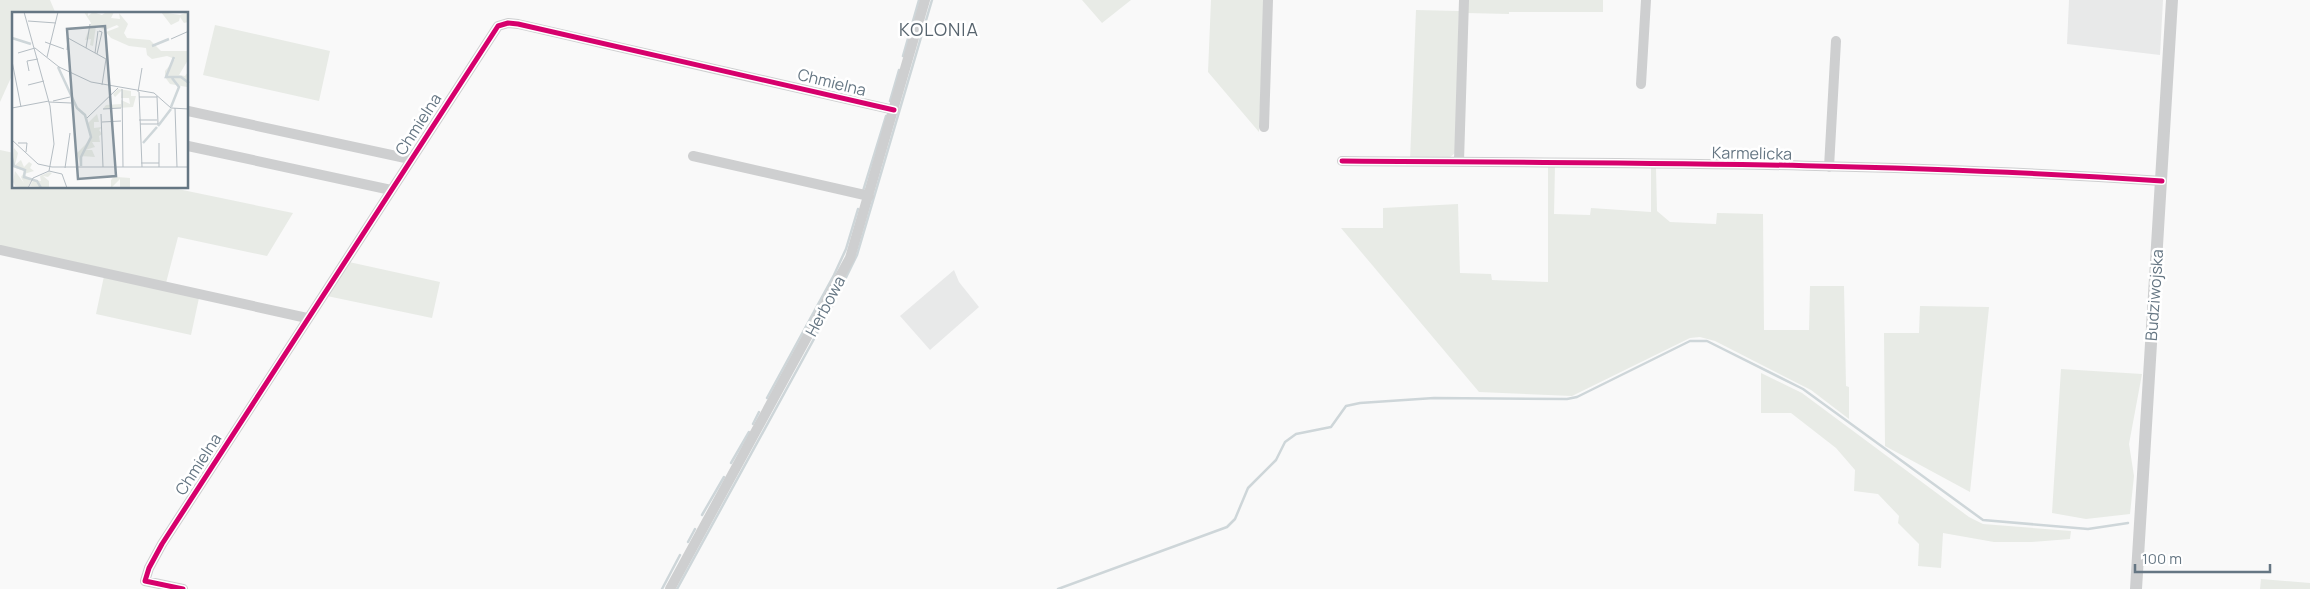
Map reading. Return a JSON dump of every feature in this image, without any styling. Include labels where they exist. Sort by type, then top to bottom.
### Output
[{"type":"street","name":"Herbowa","points":[[670,589],[842,275],[852,252],[925,0]]},
{"type":"street","points":[[1264,127],[1268,0]]},
{"type":"street","points":[[1459,161],[1464,0]]},
{"type":"street","points":[[1641,84],[1646,0]]},
{"type":"street","name":"Budziwojska","points":[[2136,589],[2172,0]]},
{"type":"street","name":"Chmielna","points":[[183,589],[144,581],[149,568],[176,521],[410,159],[494,30],[502,24],[537,29],[894,110]]},
{"type":"street","points":[[1829,167],[1836,41]]},
{"type":"street","points":[[189,111],[410,159]]},
{"type":"street","points":[[189,146],[391,190]]},
{"type":"street","points":[[693,156],[869,196]]},
{"type":"street","name":"Karmelicka","points":[[1342,161],[1459,161],[1967,170],[2162,181]]},
{"type":"street","points":[[0,250],[307,318]]},
{"type":"shaded area","points":[[0,0],[50,0],[55,12],[12,12],[12,75],[0,102]]},
{"type":"shaded area","points":[[1082,0],[1131,0],[1102,23]]},
{"type":"shaded area","points":[[1211,0],[1264,0],[1259,132],[1208,72]]},
{"type":"shaded area","points":[[1466,0],[1603,0],[1603,12],[1466,13]]},
{"type":"shaded area","points":[[2069,0],[2163,0],[2160,55],[2067,44]]},
{"type":"shaded area","points":[[1416,10],[1459,11],[1455,153],[1447,160],[1410,160]]},
{"type":"shaded area","points":[[215,25],[330,51],[319,101],[203,75]]},
{"type":"shaded area","points":[[0,150],[12,153],[12,189],[178,189],[293,213],[267,256],[178,237],[166,283],[0,247]]},
{"type":"shaded area","points":[[1555,165],[1554,214],[1590,215],[1591,208],[1651,212],[1651,168],[1656,168],[1657,211],[1670,222],[1716,224],[1717,213],[1763,214],[1764,330],[1809,330],[1810,286],[1844,286],[1846,386],[1849,387],[1849,419],[1811,390],[1715,341],[1700,337],[1690,338],[1572,396],[1479,392],[1341,228],[1383,228],[1383,208],[1458,204],[1460,273],[1491,274],[1492,280],[1548,282],[1548,166]]},
{"type":"shaded area","points":[[349,262],[440,282],[432,318],[327,296]]},
{"type":"shaded area","points":[[954,270],[959,282],[979,307],[930,350],[900,316]]},
{"type":"shaded area","points":[[104,276],[199,298],[191,335],[96,314]]},
{"type":"shaded area","points":[[1920,306],[1989,307],[1970,492],[1885,446],[1884,333],[1919,333]]},
{"type":"shaded area","points":[[2061,369],[2142,374],[2129,444],[2134,476],[2130,514],[2086,519],[2052,513]]},
{"type":"shaded area","points":[[1761,373],[1802,393],[1969,517],[1983,524],[2071,531],[2070,539],[1994,542],[1943,533],[1941,568],[1918,566],[1919,544],[1898,523],[1899,516],[1878,494],[1854,491],[1855,470],[1836,448],[1791,413],[1761,413]]},
{"type":"shaded area","points":[[2261,579],[2310,583],[2310,589],[2260,589]]},
{"type":"waterway","points":[[903,56],[919,0]]},
{"type":"waterway","points":[[677,589],[832,306],[857,255],[932,0]]},
{"type":"waterway","points":[[890,101],[899,70]]},
{"type":"waterway","points":[[863,191],[886,116]]},
{"type":"waterway","points":[[767,398],[834,275],[846,249],[858,209]]},
{"type":"waterway","points":[[1058,589],[1227,527],[1235,519],[1248,488],[1276,460],[1285,442],[1296,434],[1331,427],[1346,406],[1360,403],[1434,398],[1567,399],[1577,397],[1690,341],[1707,341],[1803,389],[1983,520],[2088,529],[2128,523]]},
{"type":"waterway","points":[[753,424],[759,412]]},
{"type":"waterway","points":[[731,463],[749,432]]},
{"type":"waterway","points":[[702,515],[724,477]]},
{"type":"waterway","points":[[688,542],[695,529]]},
{"type":"waterway","points":[[662,589],[680,555]]},
{"type":"cycle path","points":[[183,589],[145,581],[149,568],[162,544],[498,26],[508,23],[518,24],[894,110]]},
{"type":"cycle path","points":[[1342,161],[1649,163],[1855,167],[1957,170],[2162,181]]},
{"type":"district","name":"KOLONIA","points":[[939,29]]}]
